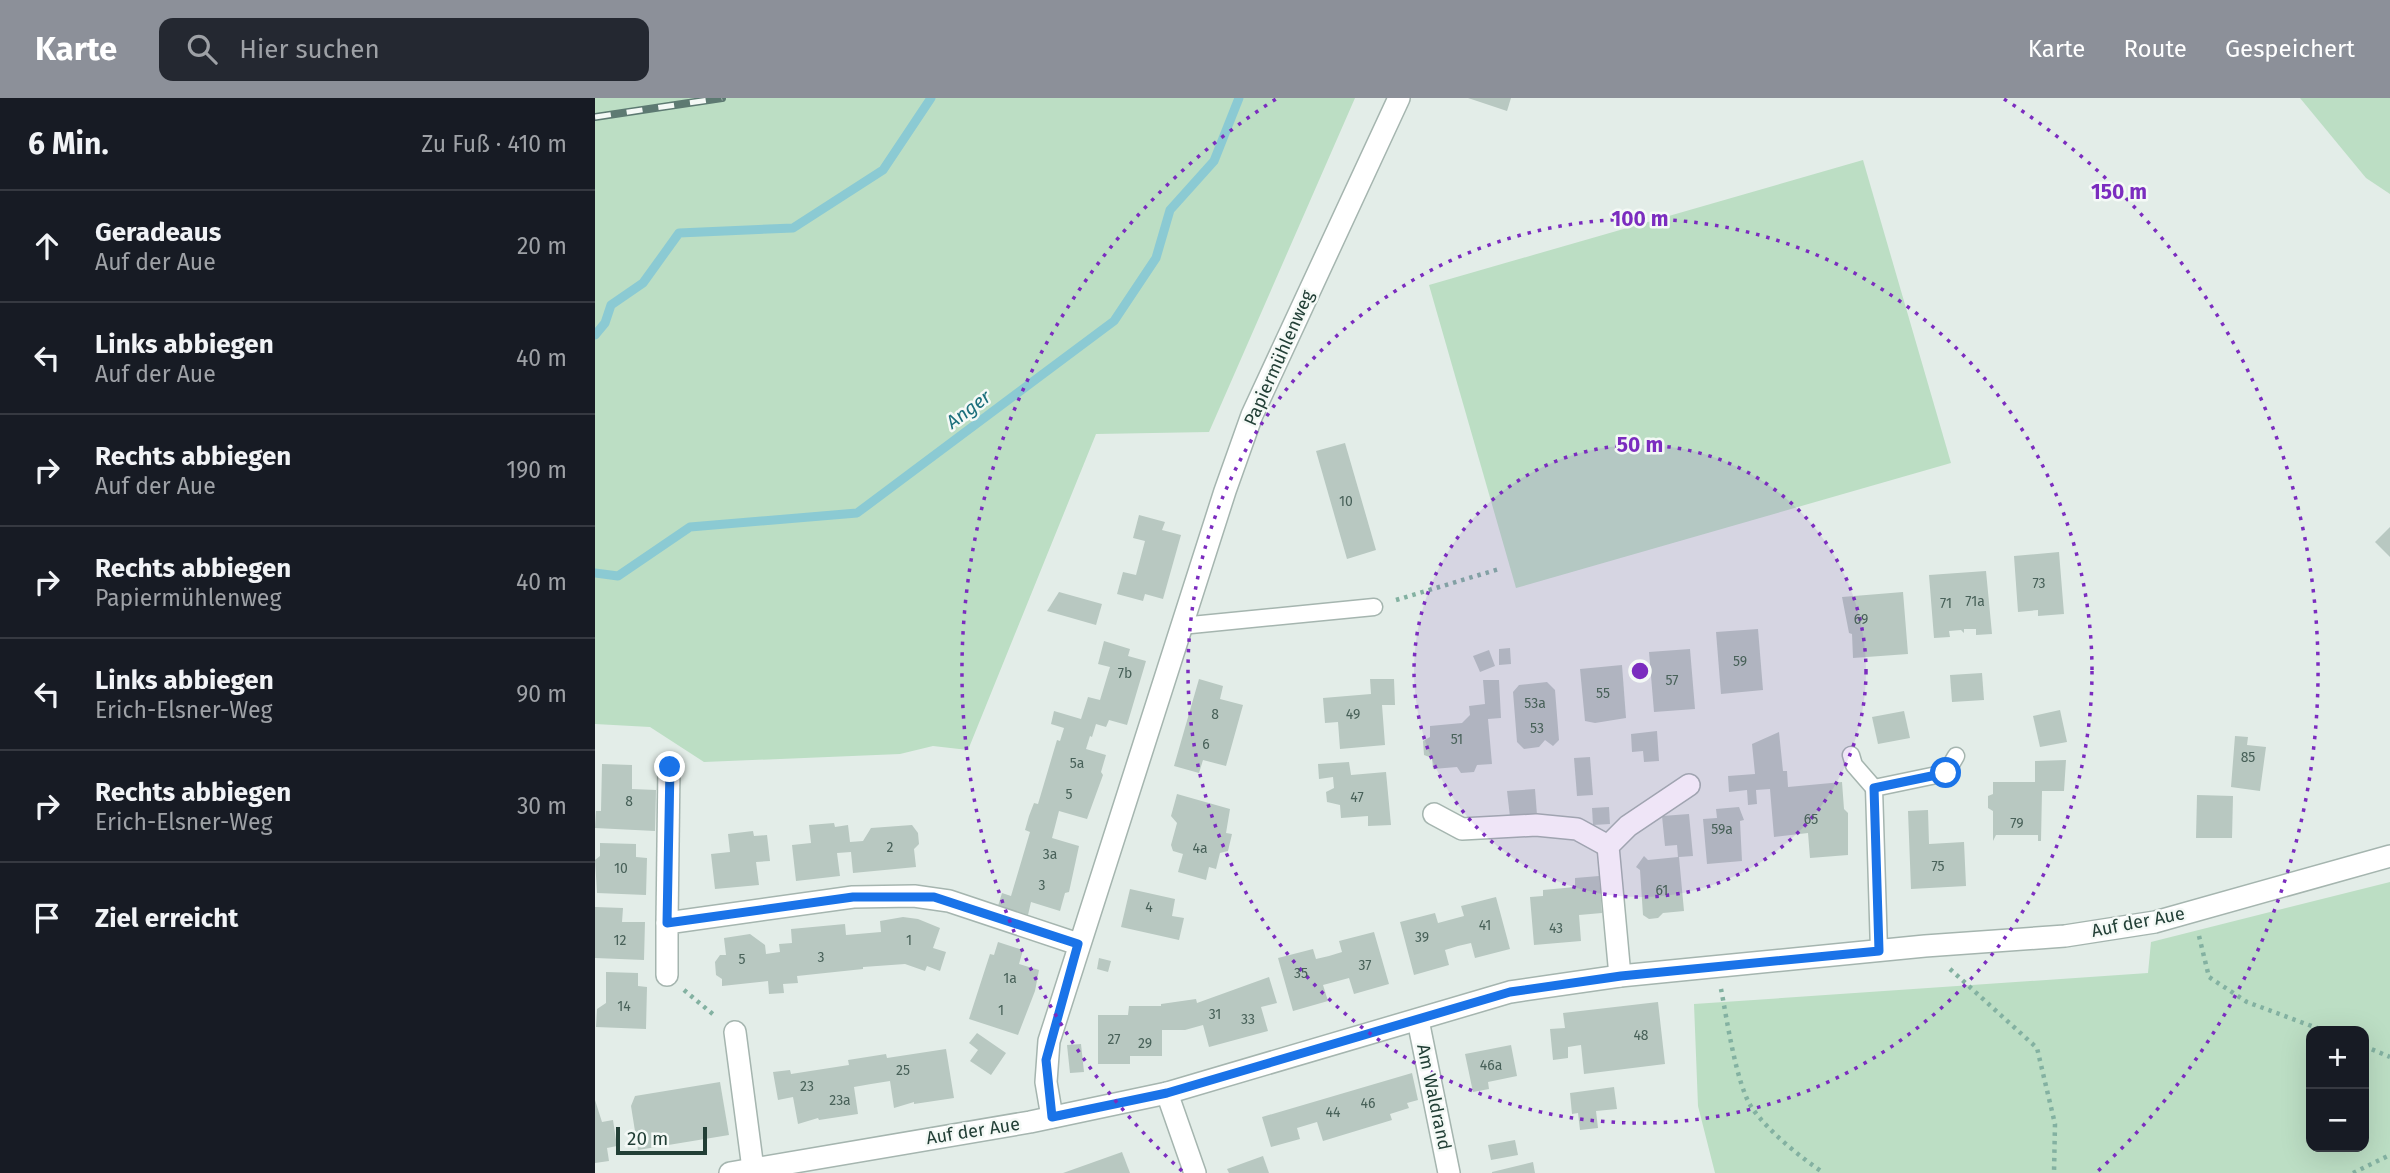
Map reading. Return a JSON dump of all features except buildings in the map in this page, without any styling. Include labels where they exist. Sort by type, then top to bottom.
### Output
[{"type":"street","name":"Papiermühlenweg","points":[[1052,1117],[1046,1060],[1078,944],[1252,415],[1399,98]]},
{"type":"street","points":[[667,975],[670,767]]},
{"type":"street","points":[[1621,976],[1608,846],[1628,825],[1689,785]]},
{"type":"street","points":[[1434,814],[1462,829],[1536,825],[1577,829],[1608,846]]},
{"type":"street","name":"Auf der Aue","points":[[730,1173],[1052,1117],[1167,1093],[1510,992],[1621,976],[1925,946],[2065,936],[2155,922],[2390,856]]},
{"type":"street","points":[[667,923],[853,897],[924,896],[949,901],[1078,944]]},
{"type":"street","name":"Am Waldrand","points":[[1418,1020],[1449,1173]]},
{"type":"street","points":[[735,1032],[753,1169]]},
{"type":"street","points":[[1167,1093],[1195,1173]]},
{"type":"lane","points":[[1181,626],[1374,607]]},
{"type":"lane","points":[[1851,755],[1854,765],[1874,788],[1879,951]]},
{"type":"lane","points":[[1874,788],[1946,773],[1956,756]]},
{"type":"path","points":[[1374,607],[1499,569]]},
{"type":"path","points":[[2194,911],[2209,977],[2246,1002],[2311,1026]]},
{"type":"path","points":[[1925,946],[2037,1048],[2055,1124],[2054,1173]]},
{"type":"path","points":[[1717,967],[1734,1055],[1752,1108],[1802,1159],[1824,1173]]},
{"type":"path","points":[[667,975],[735,1032]]},
{"type":"path","points":[[2369,1048],[2390,1057]]},
{"type":"path","points":[[2353,1173],[2390,1155]]},
{"type":"green space","points":[[595,98],[1355,98],[1209,432],[1096,434],[968,750],[933,746],[900,754],[704,762],[650,727],[595,724]]},
{"type":"green space","points":[[2300,98],[2390,98],[2390,194],[2366,178]]},
{"type":"green space","points":[[1863,160],[1951,463],[1516,588],[1429,285]]},
{"type":"green space","points":[[2390,882],[2390,1173],[1715,1173],[1698,1106],[1694,1004],[2148,973],[2151,942]]},
{"type":"waterway","name":"Anger","points":[[595,335],[605,323],[611,305],[643,283],[679,233],[793,228],[883,170],[931,98]]},
{"type":"waterway","name":"Anger","points":[[595,573],[618,576],[690,527],[857,513],[1114,321],[1156,258],[1170,210],[1214,161],[1239,98]]},
{"type":"railway","points":[[595,117],[722,98]]},
{"type":"route","points":[[670,767],[667,923],[853,897],[934,897],[1078,944],[1049,1041],[1046,1060],[1046,1082],[1052,1117],[1167,1093],[1510,992],[1621,976],[1879,951],[1874,788],[1946,773]]}]
